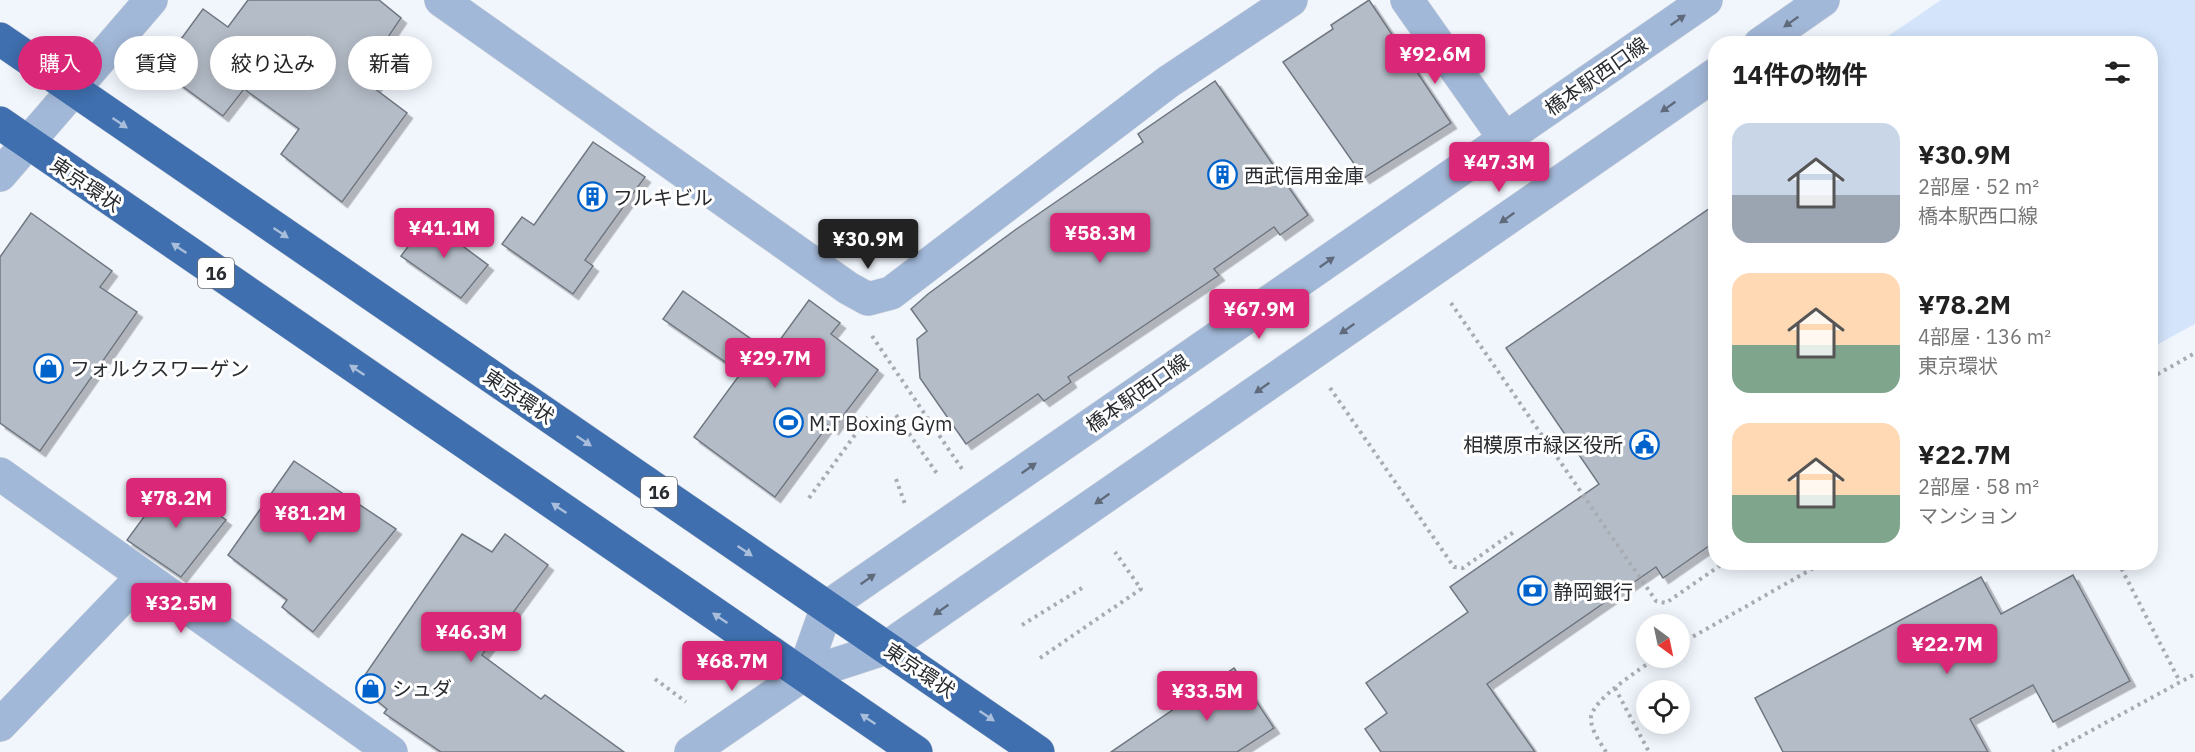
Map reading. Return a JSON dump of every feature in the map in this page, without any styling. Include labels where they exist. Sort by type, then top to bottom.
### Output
[{"type":"highway","name":"東京環状","points":[[0,39],[18,52]]},
{"type":"highway","name":"東京環状","points":[[72,90],[1038,752]]},
{"type":"highway","name":"東京環状","points":[[0,123],[916,752]]},
{"type":"street","points":[[102,56],[151,0]]},
{"type":"street","points":[[441,0],[848,288],[868,299],[891,294],[1168,82],[1291,0]]},
{"type":"street","points":[[1407,0],[1505,139]]},
{"type":"street","name":"橋本駅西口線","points":[[827,607],[1706,0]]},
{"type":"street","points":[[1771,36],[1822,0]]},
{"type":"street","points":[[691,752],[803,675],[886,648],[1708,80]]},
{"type":"street","points":[[0,175],[72,90]]},
{"type":"street","points":[[0,474],[391,752]]},
{"type":"street","points":[[0,725],[143,576]]},
{"type":"street","points":[[803,675],[827,607]]},
{"type":"path","points":[[1451,303],[1656,601],[1666,603],[1713,570]]},
{"type":"path","points":[[870,334],[964,472]]},
{"type":"path","points":[[2158,374],[2195,353]]},
{"type":"path","points":[[1329,387],[1454,567],[1463,568],[1515,531]]},
{"type":"path","points":[[896,415],[938,475]]},
{"type":"path","points":[[809,498],[868,417]]},
{"type":"path","points":[[896,479],[907,511]]},
{"type":"path","points":[[1040,658],[1142,589],[1115,552]]},
{"type":"path","points":[[1690,638],[1810,570]]},
{"type":"path","points":[[2122,570],[2180,682]]},
{"type":"path","points":[[1022,625],[1082,588]]},
{"type":"path","points":[[1606,752],[1594,732],[1591,716],[1615,688],[1642,668]]},
{"type":"path","points":[[2052,752],[2195,674]]},
{"type":"path","points":[[655,679],[686,702]]},
{"type":"path","points":[[1615,688],[1649,752]]},
{"type":"shaded area","points":[[1941,0],[2195,0],[2195,324],[2158,344],[2158,36],[1888,36]]},
{"type":"building","points":[[248,0],[379,0],[401,18],[389,36],[348,36],[348,90],[377,90],[407,113],[342,202],[281,154],[299,129],[245,90],[336,90],[336,36],[210,36],[210,90],[243,90],[223,116],[188,90],[198,90],[198,36],[183,36],[203,9],[228,27]]},
{"type":"building","points":[[1369,0],[1451,123],[1364,178],[1283,62],[1333,29],[1331,25]]},
{"type":"building","points":[[1215,81],[1308,215],[1280,235],[1274,227],[1214,269],[1219,275],[1068,377],[1071,382],[1044,401],[1038,394],[966,444],[920,378],[917,339],[927,331],[911,309],[1015,230],[1143,142],[1138,134]]},
{"type":"building","name":"フルキビル","points":[[593,142],[645,177],[585,260],[593,266],[573,294],[502,244],[522,217],[534,225]]},
{"type":"building","points":[[1708,209],[1708,547],[1663,578],[1656,567],[1487,684],[1535,752],[1381,752],[1365,729],[1387,713],[1366,683],[1468,612],[1450,587],[1599,484],[1506,348]]},
{"type":"building","name":"フォルクスワーゲン","points":[[31,213],[112,271],[100,287],[137,312],[40,451],[0,423],[0,257]]},
{"type":"building","points":[[428,220],[488,265],[461,298],[401,256]]},
{"type":"building","points":[[683,291],[764,348],[770,340],[777,344],[809,300],[840,323],[831,334],[878,370],[833,429],[828,425],[775,497],[694,437],[741,373],[663,319]]},
{"type":"building","points":[[294,461],[396,529],[313,632],[282,607],[287,600],[228,555]]},
{"type":"building","points":[[171,480],[226,520],[181,577],[127,540]]},
{"type":"building","points":[[462,534],[492,552],[505,534],[548,565],[482,655],[541,699],[545,695],[624,752],[441,752],[384,713],[387,709],[358,685]]},
{"type":"building","points":[[2073,575],[2130,681],[2053,722],[2033,685],[1970,719],[1988,752],[1783,752],[1755,698],[1981,577],[2001,614]]},
{"type":"building","points":[[1234,668],[1274,728],[1237,752],[1111,752]]},
{"type":"place","name":"西武信用金庫","points":[[1223,175]]},
{"type":"place","name":"フルキビル","points":[[592,197]]},
{"type":"place","name":"フォルクスワーゲン","points":[[49,368]]},
{"type":"place","name":"M.T Boxing Gym","points":[[788,423]]},
{"type":"place","name":"相模原市緑区役所","points":[[1644,444]]},
{"type":"place","name":"静岡銀行","points":[[1532,591]]},
{"type":"place","name":"シュダ","points":[[371,688]]}]
